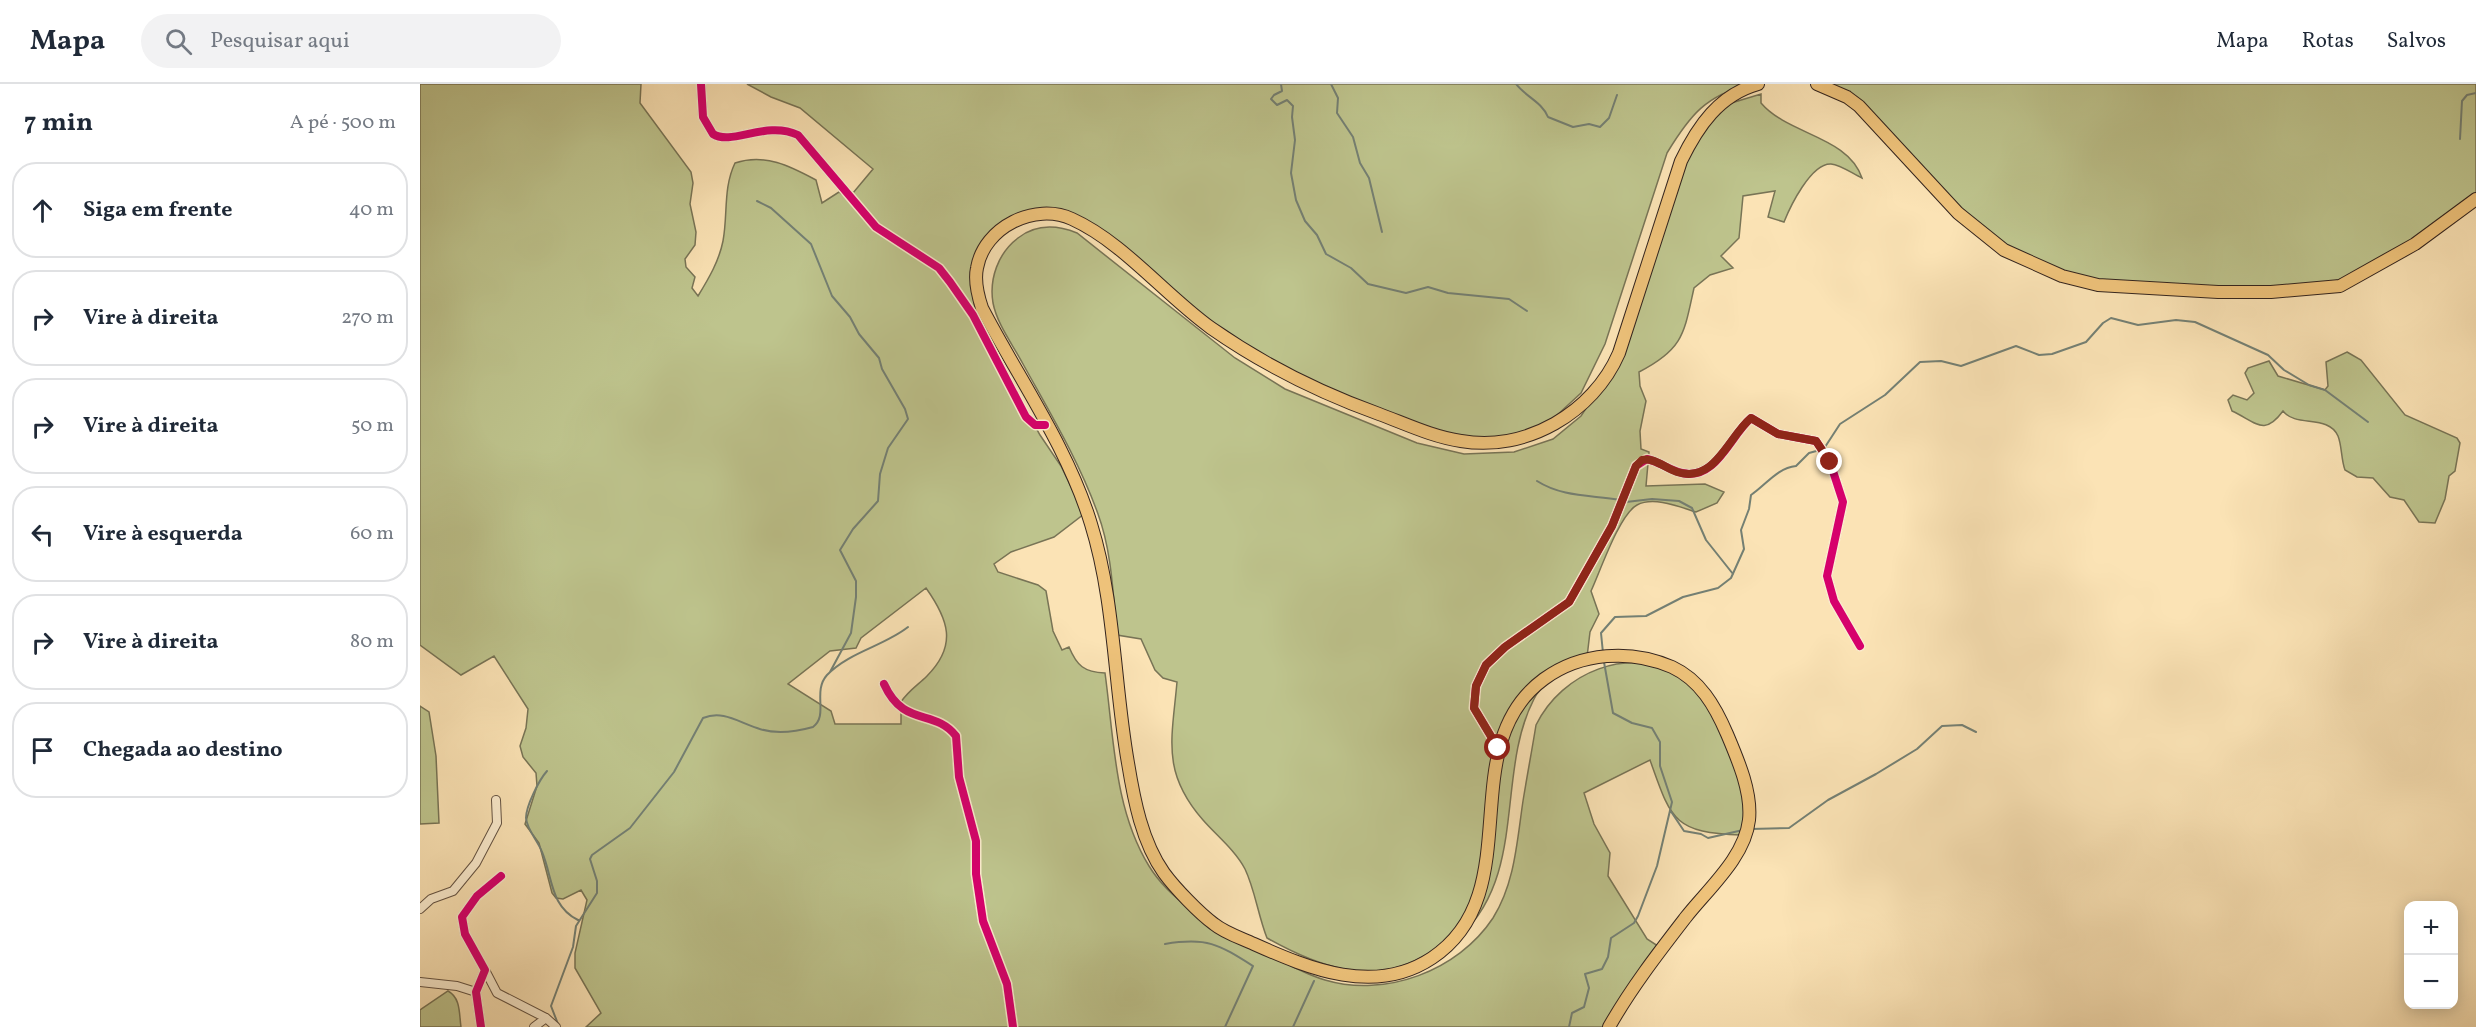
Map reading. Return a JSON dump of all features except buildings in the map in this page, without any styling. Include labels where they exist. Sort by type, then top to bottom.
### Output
[{"type":"highway","points":[[1609,1027],[1624,1001],[1732,859],[1749,822],[1747,791],[1731,743],[1703,690],[1692,680],[1660,662],[1627,655],[1600,656],[1574,664],[1543,680],[1525,695],[1511,714],[1498,748],[1482,891],[1465,927],[1434,957],[1394,975],[1359,978],[1302,966],[1216,926],[1164,873],[1136,808],[1124,742],[1098,548],[1084,503],[1046,424],[982,308],[976,277],[984,248],[998,233],[1029,215],[1052,213],[1070,218],[1091,230],[1211,328],[1265,364],[1308,386],[1461,442],[1508,441],[1540,432],[1580,407],[1613,367],[1681,161],[1689,144],[1699,128],[1720,104],[1758,84]]},
{"type":"highway","points":[[1817,84],[1847,97],[1859,106],[1958,213],[2004,250],[2062,276],[2098,285],[2218,292],[2271,292],[2340,286],[2415,244],[2476,199]]},
{"type":"street","points":[[701,84],[703,117],[713,134],[726,137],[774,128],[786,129],[798,135],[876,227],[939,268],[973,315],[1026,417],[1035,425],[1046,424]]},
{"type":"street","points":[[1498,748],[1474,708],[1476,686],[1486,665],[1505,647],[1569,602],[1612,526],[1636,466],[1647,459],[1684,474],[1701,472],[1721,457],[1743,425],[1751,418],[1778,434],[1816,441],[1830,462],[1843,502],[1827,576],[1834,601],[1860,646]]},
{"type":"street","points":[[884,684],[891,699],[908,713],[942,724],[956,736],[959,777],[976,842],[976,874],[983,921],[1007,984],[1013,1027]]},
{"type":"street","points":[[420,909],[431,899],[453,891],[476,863],[497,823],[496,800]]},
{"type":"street","points":[[501,876],[477,896],[462,917],[465,934],[497,993],[546,1018],[556,1027]]},
{"type":"street","points":[[481,1027],[476,992],[485,970]]},
{"type":"street","points":[[420,982],[440,983],[476,992]]},
{"type":"street","points":[[534,1027],[546,1018]]},
{"type":"green space","points":[[420,84],[641,84],[640,103],[691,172],[693,183],[690,204],[696,232],[695,245],[685,259],[686,267],[695,277],[692,288],[698,296],[719,256],[729,182],[735,163],[746,160],[767,160],[797,170],[816,180],[822,203],[839,192],[848,199],[873,169],[800,108],[771,97],[747,84],[1751,84],[1722,94],[1701,108],[1675,140],[1667,153],[1605,344],[1581,393],[1555,417],[1515,437],[1462,440],[1296,380],[1204,317],[1092,224],[1052,209],[989,239],[973,297],[977,320],[1040,435],[1061,466],[1084,514],[1054,537],[1011,552],[994,564],[998,572],[1038,585],[1046,591],[1053,631],[1062,650],[1069,647],[1082,667],[1105,673],[1122,797],[1137,844],[1158,879],[1180,901],[1193,910],[1286,963],[1325,980],[1348,985],[1372,985],[1418,976],[1460,953],[1478,937],[1493,918],[1506,891],[1514,861],[1536,725],[1548,706],[1562,691],[1580,678],[1599,669],[1619,664],[1640,663],[1662,666],[1686,677],[1699,690],[1711,704],[1716,715],[1744,792],[1746,807],[1741,835],[1701,831],[1678,819],[1670,809],[1650,760],[1584,793],[1594,824],[1610,853],[1608,876],[1647,939],[1661,948],[1609,1027],[586,1027],[601,1013],[575,968],[575,953],[587,900],[581,890],[563,899],[556,898],[552,893],[539,843],[525,824],[537,786],[536,773],[523,757],[520,746],[526,728],[528,709],[494,656],[461,675],[420,645]],"holes":[[[926,588],[944,621],[946,643],[937,665],[901,702],[901,724],[835,724],[831,711],[788,684],[830,651],[856,648],[861,638]]]},
{"type":"green space","points":[[1816,84],[2476,84],[2476,194],[2418,238],[2376,264],[2332,282],[2309,287],[2149,286],[2095,280],[2035,263],[1981,231],[1873,117]]},
{"type":"green space","points":[[1761,94],[1761,103],[1773,114],[1844,153],[1855,164],[1862,178],[1835,165],[1823,166],[1802,187],[1784,222],[1768,217],[1775,191],[1743,196],[1739,238],[1721,256],[1733,268],[1710,275],[1694,288],[1688,317],[1680,338],[1665,356],[1639,372],[1640,386],[1646,401],[1640,431],[1641,449],[1649,452],[1646,486],[1705,484],[1724,492],[1717,503],[1696,512],[1667,503],[1651,502],[1637,505],[1623,520],[1591,591],[1599,614],[1590,632],[1587,657],[1558,675],[1538,692],[1523,728],[1516,758],[1503,853],[1495,883],[1482,910],[1461,935],[1452,941],[1402,966],[1383,970],[1343,969],[1323,964],[1267,938],[1245,869],[1231,849],[1190,803],[1175,770],[1172,738],[1177,682],[1163,678],[1155,670],[1141,639],[1117,635],[1109,558],[1098,514],[1073,456],[995,311],[992,285],[1000,259],[1011,244],[1032,230],[1054,227],[1077,233],[1235,358],[1285,389],[1417,443],[1464,454],[1514,452],[1553,439],[1581,416],[1602,385],[1682,152],[1728,104]]},
{"type":"green space","points":[[2347,352],[2361,360],[2405,415],[2457,438],[2460,443],[2455,471],[2449,476],[2445,499],[2435,523],[2419,522],[2404,500],[2390,497],[2373,478],[2357,477],[2345,470],[2338,436],[2327,425],[2296,419],[2283,411],[2270,424],[2259,425],[2232,411],[2228,400],[2233,395],[2247,400],[2254,393],[2245,373],[2248,368],[2269,361],[2278,376],[2325,390],[2328,386],[2326,362]]},
{"type":"green space","points":[[420,706],[429,712],[436,756],[439,823],[420,824]]},
{"type":"green space","points":[[448,991],[457,1002],[461,1027],[420,1027],[420,1010]]},
{"type":"waterway","points":[[1281,84],[1282,91],[1271,99],[1277,105],[1287,100],[1293,106],[1295,140],[1291,173],[1296,200],[1305,221],[1317,235],[1326,254],[1351,268],[1368,284],[1406,293],[1428,287],[1448,293],[1509,299],[1527,311]]},
{"type":"waterway","points":[[1331,84],[1338,98],[1337,113],[1353,137],[1360,163],[1369,178],[1382,232]]},
{"type":"waterway","points":[[1516,84],[1542,107],[1548,117],[1573,127],[1589,124],[1600,127],[1609,118],[1617,95]]},
{"type":"waterway","points":[[2460,139],[2462,101],[2467,95],[2476,93]]},
{"type":"waterway","points":[[757,201],[771,208],[811,244],[832,296],[879,358],[882,369],[905,409],[908,419],[888,448],[880,474],[878,501],[853,529],[840,550],[856,581],[856,597],[851,633],[830,672]]},
{"type":"waterway","points":[[1825,447],[1840,424],[1885,395],[1920,362],[1941,361],[1961,366],[2016,346],[2039,355],[2052,354],[2086,342],[2103,323],[2111,318],[2138,325],[2176,320],[2195,322],[2268,355],[2284,370],[2309,385],[2325,390],[2368,422]]},
{"type":"waterway","points":[[1603,653],[1601,633],[1615,617],[1646,616],[1683,597],[1718,588],[1731,578],[1744,549],[1741,530],[1749,509],[1751,495],[1777,473],[1796,466],[1809,453],[1820,450]]},
{"type":"waterway","points":[[1537,481],[1567,493],[1620,500]]},
{"type":"waterway","points":[[1626,502],[1652,499],[1679,501],[1692,508],[1706,540],[1733,574]]},
{"type":"waterway","points":[[558,1024],[551,1006],[573,947],[576,926],[597,893],[597,881],[590,859],[592,855],[630,828],[674,772],[703,718],[724,716],[771,732],[813,727],[820,716],[821,689],[827,675],[846,660],[899,634],[908,627]]},
{"type":"waterway","points":[[1569,1027],[1572,1013],[1584,1007],[1589,988],[1585,974],[1602,969],[1608,957],[1611,938],[1634,923],[1638,916],[1657,866],[1672,802],[1660,766],[1660,742],[1652,728],[1632,723],[1613,713],[1604,662]]},
{"type":"waterway","points":[[1751,829],[1789,828],[1828,800],[1917,749],[1942,726],[1962,725],[1976,732]]},
{"type":"waterway","points":[[547,771],[531,800],[526,818],[546,862],[557,899],[562,907],[578,920]]},
{"type":"waterway","points":[[1670,810],[1684,831],[1701,834],[1708,838],[1743,830]]},
{"type":"waterway","points":[[1165,944],[1192,941],[1212,944],[1253,966],[1225,1027]]},
{"type":"waterway","points":[[1293,1027],[1314,981]]},
{"type":"cycle path","points":[[701,84],[703,117],[713,134],[730,137],[774,130],[798,135],[876,227],[939,268],[973,315],[1026,417],[1035,425],[1045,425]]},
{"type":"cycle path","points":[[1498,748],[1474,708],[1476,686],[1486,665],[1505,647],[1569,602],[1612,526],[1636,466],[1647,459],[1682,473],[1694,474],[1704,470],[1713,464],[1751,418],[1778,434],[1816,441],[1830,462],[1843,502],[1827,576],[1834,601],[1860,646]]},
{"type":"cycle path","points":[[884,684],[892,698],[901,707],[938,722],[956,736],[959,777],[976,841],[976,874],[983,921],[1007,984],[1013,1027]]},
{"type":"cycle path","points":[[481,1027],[476,992],[485,970],[465,934],[462,917],[477,896],[501,876]]},
{"type":"route","points":[[1498,748],[1474,708],[1476,686],[1486,665],[1505,647],[1569,602],[1612,526],[1636,466],[1642,460],[1654,460],[1668,469],[1684,474],[1701,472],[1721,457],[1743,425],[1751,418],[1778,434],[1816,441],[1823,448],[1830,462]]}]
